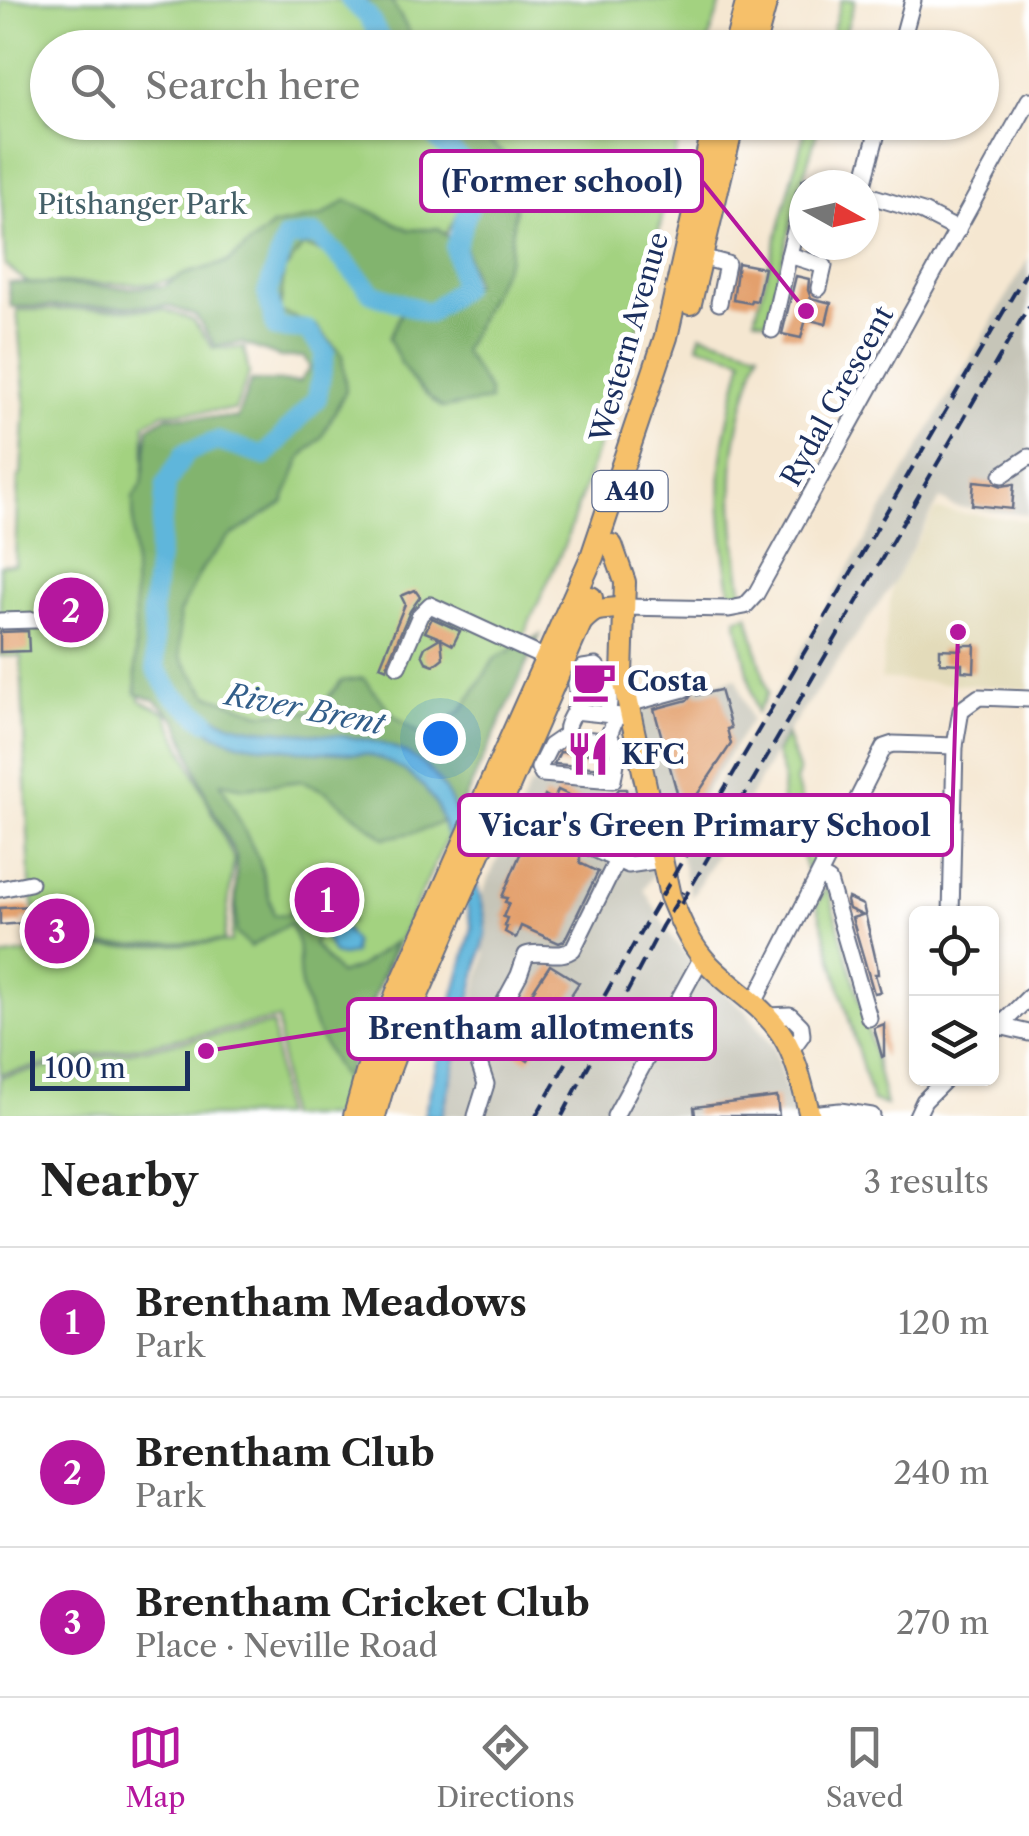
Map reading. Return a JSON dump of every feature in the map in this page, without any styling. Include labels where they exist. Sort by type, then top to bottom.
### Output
[{"type":"highway","points":[[740,30],[748,0]]},
{"type":"highway","points":[[758,30],[766,0]]},
{"type":"highway","name":"Western Avenue","points":[[374,1116],[440,922],[592,557],[666,337],[711,140]]},
{"type":"highway","name":"Western Avenue","points":[[476,839],[580,625],[612,545],[681,339],[729,140]]},
{"type":"highway","name":"Western Avenue","points":[[355,1116],[397,994],[440,922]]},
{"type":"main road","points":[[612,545],[625,582],[620,713],[670,896],[702,957],[761,1010],[791,1050],[810,1115]]},
{"type":"main road","points":[[580,625],[595,610],[623,607]]},
{"type":"street","points":[[905,30],[913,0]]},
{"type":"street","name":"Rydal Crescent","points":[[623,607],[730,609],[746,606],[756,594],[1029,100]]},
{"type":"street","points":[[867,170],[875,140]]},
{"type":"street","points":[[879,199],[923,212],[958,230]]},
{"type":"street","points":[[772,330],[789,256]]},
{"type":"street","points":[[700,257],[728,264],[719,303]]},
{"type":"street","points":[[803,260],[824,266],[819,288]]},
{"type":"street","points":[[1002,475],[1029,457]]},
{"type":"street","points":[[398,666],[420,615],[430,605],[548,660]]},
{"type":"street","points":[[0,621],[68,619]]},
{"type":"street","points":[[580,711],[576,684],[584,668],[596,666],[620,713]]},
{"type":"street","points":[[566,735],[574,711],[620,713],[684,689]]},
{"type":"street","points":[[951,906],[955,746],[961,710],[979,697],[1029,699]]},
{"type":"street","points":[[566,735],[604,741],[620,713]]},
{"type":"street","points":[[566,735],[550,746],[539,768],[542,774],[612,780],[622,775],[624,758],[610,735]]},
{"type":"street","points":[[761,1010],[820,876],[884,747],[955,746]]},
{"type":"street","points":[[557,832],[628,865],[662,860]]},
{"type":"street","points":[[476,1116],[486,1084],[478,1060],[480,1045],[519,976],[526,955],[564,955],[573,949],[617,860]]},
{"type":"street","points":[[820,876],[829,881],[871,1010]]},
{"type":"street","points":[[0,889],[30,883]]},
{"type":"street","points":[[616,1116],[702,957]]},
{"type":"street","points":[[999,1027],[1029,997]]},
{"type":"street","points":[[999,1030],[1029,1032]]},
{"type":"street","points":[[917,1116],[938,1086]]},
{"type":"street","points":[[810,1115],[840,1111],[872,1116]]},
{"type":"shaded area","points":[[1029,258],[1029,515],[955,507],[940,499],[892,585],[786,734],[691,898],[678,846],[780,687]]},
{"type":"shaded area","points":[[936,510],[1029,521],[1029,689],[881,679],[892,585]]},
{"type":"shaded area","points":[[737,678],[751,720],[644,889],[673,939],[700,971],[747,1012],[774,1048],[794,1116],[442,1116],[485,956],[476,908],[530,785],[601,791],[645,786],[628,701]]},
{"type":"green space","name":"Pitshanger Park","points":[[0,0],[339,0],[369,30],[30,30],[30,140],[432,140],[457,166],[466,198],[444,238],[295,224],[231,268],[151,284],[28,283],[5,265],[0,167]]},
{"type":"green space","points":[[365,0],[391,0],[408,30],[384,30]]},
{"type":"green space","points":[[375,0],[722,0],[712,30],[396,30]]},
{"type":"green space","points":[[841,0],[855,0],[846,30],[833,30]]},
{"type":"green space","points":[[443,140],[487,140],[504,154],[515,208],[509,258],[463,351],[489,391],[490,401],[442,408],[410,377],[389,338],[403,308],[377,298],[322,252],[303,246],[284,271],[280,312],[316,325],[342,355],[346,390],[322,437],[302,456],[283,503],[228,538],[203,567],[179,614],[180,657],[208,695],[261,713],[316,711],[342,681],[363,678],[396,717],[424,736],[462,710],[495,658],[540,635],[464,801],[438,824],[384,838],[325,791],[302,781],[244,788],[221,783],[259,860],[274,915],[289,914],[307,881],[324,884],[351,921],[329,922],[313,944],[339,974],[359,967],[394,942],[344,1081],[308,1010],[294,933],[289,924],[250,947],[236,933],[236,856],[206,796],[177,720],[155,700],[136,694],[133,497],[142,484],[149,427],[168,416],[237,418],[251,381],[299,382],[310,368],[304,357],[280,357],[242,343],[215,346],[196,316],[168,306],[11,307],[8,282],[164,286],[185,274],[228,262],[272,226],[322,216],[347,200],[410,230],[439,228],[460,249],[466,286],[474,285],[457,214],[481,193],[469,161]]},
{"type":"green space","points":[[466,140],[678,140],[639,326],[565,544],[460,775],[203,714],[156,678],[161,609],[331,353],[278,324],[274,280],[309,239],[433,337],[485,294],[494,212]]},
{"type":"green space","points":[[802,140],[815,140],[805,170],[794,170]]},
{"type":"green space","points":[[789,191],[789,232],[767,322],[755,318]]},
{"type":"green space","points":[[163,309],[193,320],[213,348],[244,348],[249,374],[235,410],[164,413],[145,424],[140,700],[166,713],[234,859],[224,941],[41,948],[30,883],[21,656],[0,656],[0,565],[15,564],[25,402],[17,310]]},
{"type":"green space","points":[[701,334],[759,351],[734,456],[733,509],[743,595],[731,598],[720,487],[727,427],[743,358],[698,345]]},
{"type":"green space","points":[[748,615],[768,693],[757,713],[736,619]]},
{"type":"green space","points":[[183,725],[413,785],[450,831],[376,992],[337,1116],[286,1116],[278,1019],[0,1074],[0,957],[37,951],[231,942],[239,856]]},
{"type":"green space","points":[[786,734],[799,773],[796,781],[816,855],[807,872],[800,848],[781,816],[783,776],[776,753]]},
{"type":"green space","points":[[827,885],[886,1105],[872,1101],[817,905]]},
{"type":"green space","points":[[273,1024],[282,1116],[0,1116],[0,1077]]},
{"type":"water","points":[[189,697],[214,716],[238,725],[353,738],[398,749],[435,777],[450,799],[482,902],[486,933],[442,1116],[424,1116],[443,1037],[438,1034],[449,1014],[472,928],[437,806],[423,786],[385,760],[366,754],[239,743],[216,735],[180,710]]},
{"type":"water","points":[[332,926],[344,928],[354,942],[353,954],[333,954],[325,937]]},
{"type":"building","points":[[738,263],[764,268],[757,301],[733,300]]},
{"type":"building","points":[[796,276],[809,279],[811,298],[831,303],[826,324],[806,319],[801,338],[782,334]]},
{"type":"building","points":[[974,481],[1014,484],[1012,509],[972,505]]},
{"type":"building","points":[[415,590],[420,597],[410,611],[387,669],[380,666],[405,604],[401,596]]},
{"type":"building","points":[[432,618],[460,631],[453,645],[441,639],[443,658],[434,665],[426,662],[422,654],[425,647],[440,638],[425,632]]},
{"type":"building","points":[[28,631],[29,651],[0,652],[0,632]]},
{"type":"building","points":[[962,645],[975,645],[974,672],[962,671],[962,664],[940,663],[940,649],[962,650]]},
{"type":"building","points":[[695,690],[697,695],[720,690],[731,728],[727,729],[731,744],[687,810],[681,807],[654,709],[688,700]]},
{"type":"building","points":[[560,752],[606,755],[604,768],[554,764]]},
{"type":"building","points":[[626,789],[633,833],[624,842],[552,811],[539,843],[560,852],[566,848],[580,855],[580,863],[598,872],[564,941],[559,943],[521,926],[516,938],[505,932],[507,918],[503,917],[509,903],[502,897],[545,795],[554,800],[558,790],[613,815],[610,794]]},
{"type":"building","points":[[848,898],[863,905],[880,992],[874,993],[852,918],[862,915],[849,909]]},
{"type":"building","points":[[30,906],[31,918],[23,919],[23,923],[0,925],[0,908]]},
{"type":"building","points":[[48,923],[68,928],[66,938],[46,933]]},
{"type":"building","points":[[550,965],[579,983],[528,1061],[496,1040],[520,996],[527,1000]]},
{"type":"building","points":[[884,1024],[884,1056],[882,1057],[874,1028]]},
{"type":"building","points":[[777,1097],[779,1116],[695,1116],[694,1107]]},
{"type":"waterway","name":"River Brent","points":[[350,0],[368,16],[375,30]]},
{"type":"waterway","name":"River Brent","points":[[206,720],[173,695],[156,669],[152,611],[166,484],[185,453],[217,441],[265,456],[317,398],[325,352],[307,330],[276,328],[267,293],[286,238],[316,235],[372,293],[429,313],[462,287],[455,247],[472,199],[463,162],[438,140]]},
{"type":"railway","points":[[536,1116],[1029,268]]},
{"type":"railway","points":[[681,904],[1029,306]]},
{"type":"railway","points":[[562,1116],[683,892]]},
{"type":"place","name":"(Former school)","points":[[806,311]]},
{"type":"place","name":"Brentham Club","points":[[71,610]]},
{"type":"place","name":"Vicar's Green Primary School","points":[[958,632]]},
{"type":"place","name":"Costa","points":[[594,681]]},
{"type":"place","name":"KFC","points":[[588,754]]},
{"type":"place","name":"Brentham Meadows","points":[[327,900]]},
{"type":"place","name":"Brentham Cricket Club","points":[[57,931]]},
{"type":"place","name":"Brentham allotments","points":[[206,1051]]}]
